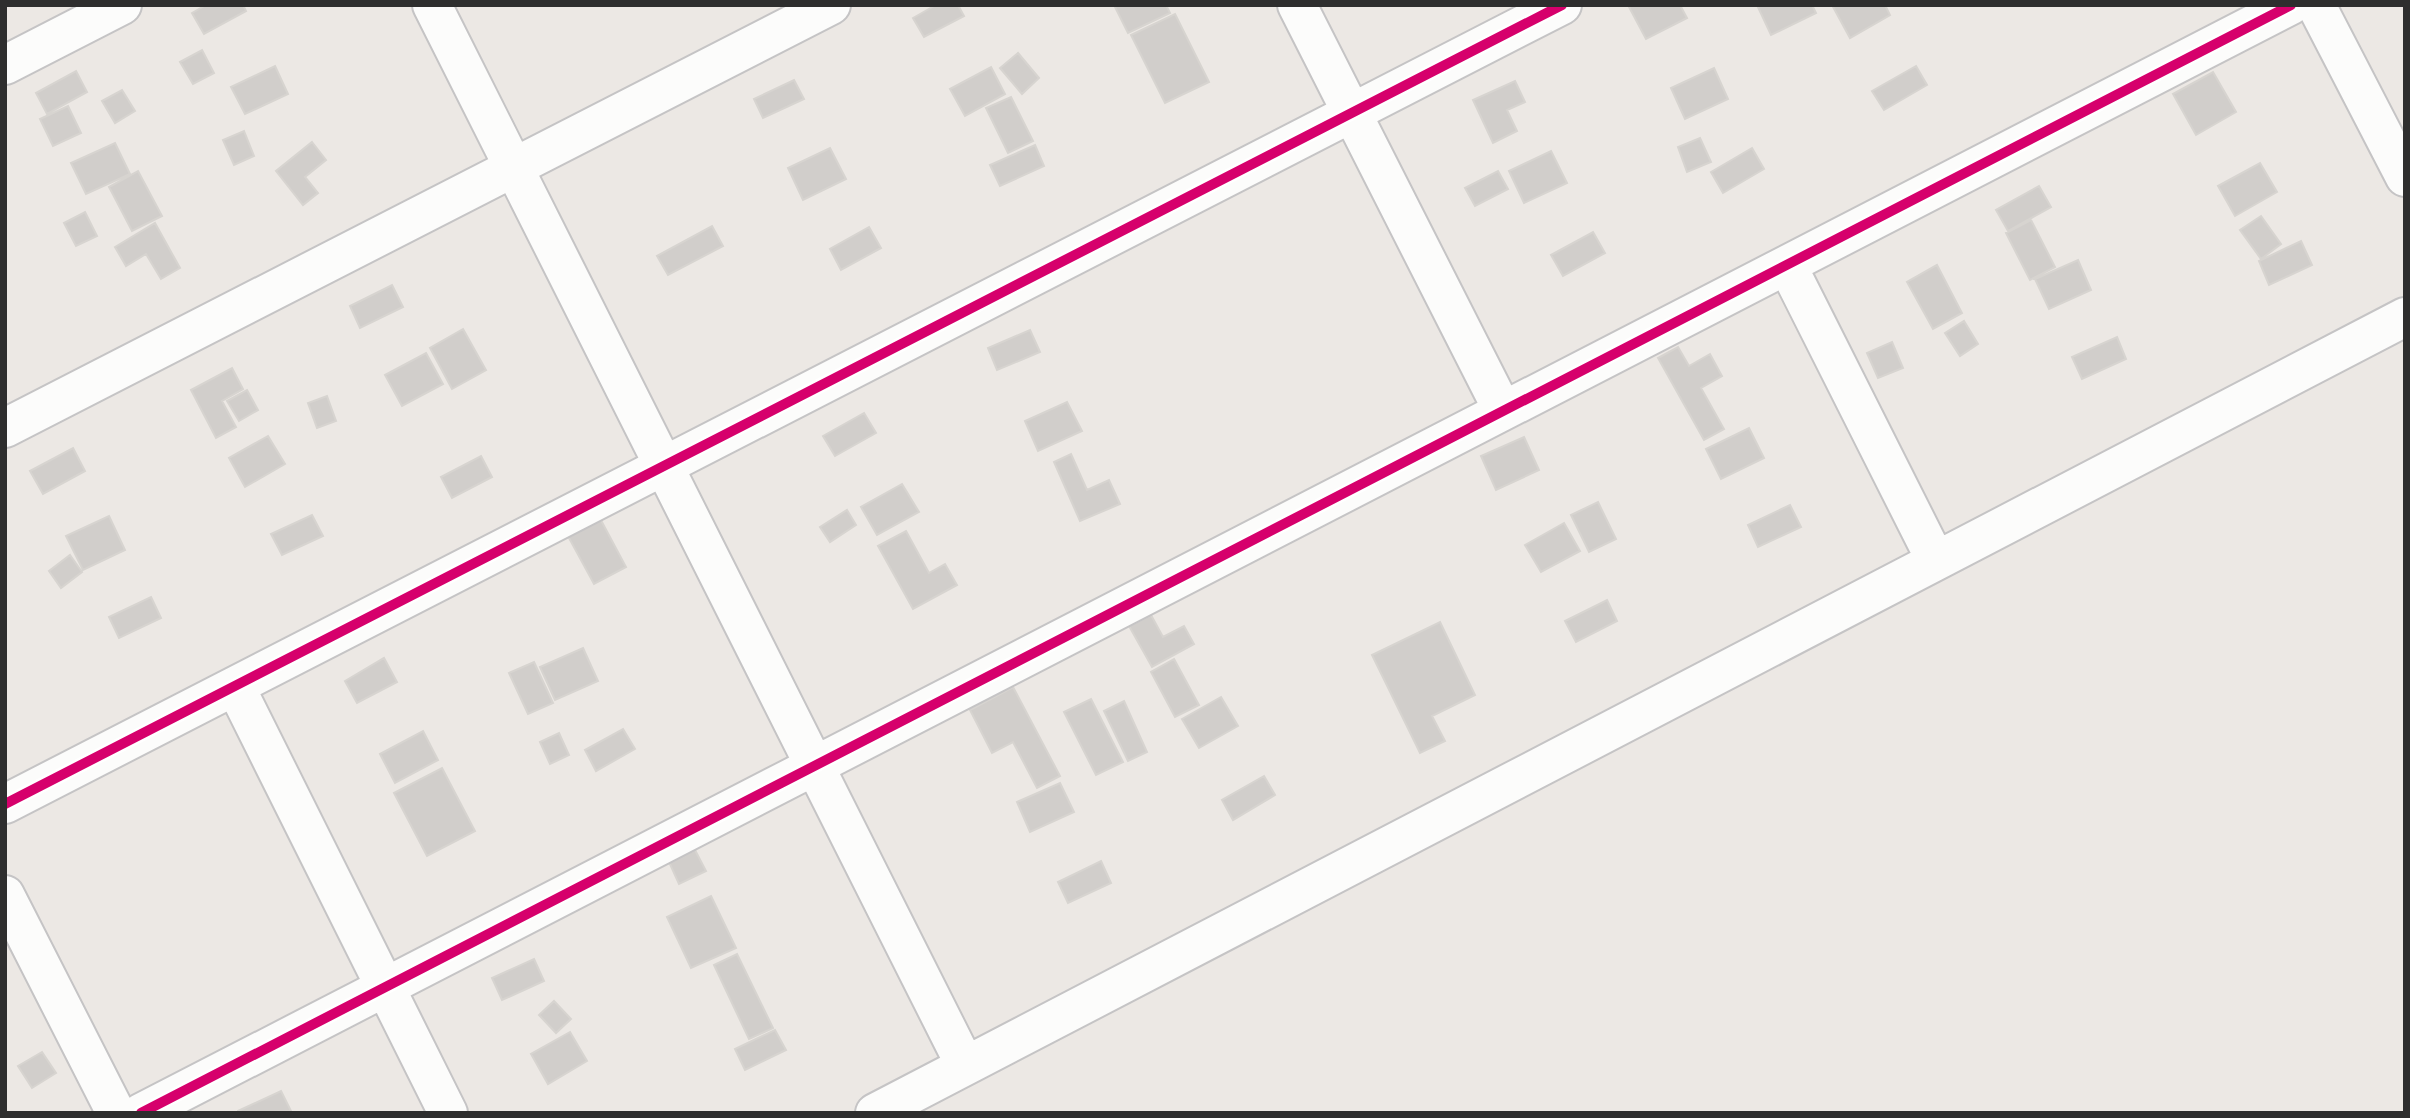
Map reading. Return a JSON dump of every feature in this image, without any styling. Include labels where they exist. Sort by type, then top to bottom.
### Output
[{"type":"street","points":[[5,65],[122,5]]},
{"type":"street","points":[[432,5],[965,1065]]},
{"type":"street","points":[[5,428],[831,5]]},
{"type":"street","points":[[1297,5],[1503,411]]},
{"type":"street","points":[[5,804],[1562,5]]},
{"type":"street","points":[[141,1113],[2291,5]]},
{"type":"street","points":[[2316,5],[2405,177]]},
{"type":"street","points":[[1787,265],[1936,561]]},
{"type":"street","points":[[874,1113],[2405,317]]},
{"type":"street","points":[[234,686],[448,1113]]},
{"type":"street","points":[[5,895],[116,1113]]},
{"type":"building","points":[[206,5],[243,5],[246,11],[204,34],[192,13]]},
{"type":"building","points":[[936,5],[958,5],[964,16],[924,37],[913,18]]},
{"type":"building","points":[[1114,5],[1166,5],[1170,13],[1128,33]]},
{"type":"building","points":[[1680,5],[1687,18],[1646,39],[1629,7]]},
{"type":"building","points":[[1757,5],[1812,5],[1816,13],[1771,35]]},
{"type":"building","points":[[1832,5],[1885,5],[1890,15],[1850,38]]},
{"type":"building","points":[[1175,14],[1209,82],[1165,103],[1131,35]]},
{"type":"building","points":[[202,50],[214,73],[193,84],[180,62]]},
{"type":"building","points":[[1018,53],[1039,78],[1022,94],[1000,68]]},
{"type":"building","points":[[275,66],[288,94],[245,114],[231,87]]},
{"type":"building","points":[[1916,66],[1927,85],[1884,110],[1872,91]]},
{"type":"building","points":[[991,67],[1005,94],[965,116],[950,89]]},
{"type":"building","points":[[1714,68],[1728,99],[1685,119],[1671,88]]},
{"type":"building","points":[[76,71],[87,92],[47,114],[36,93]]},
{"type":"building","points":[[2213,72],[2236,112],[2196,135],[2173,94]]},
{"type":"building","points":[[794,80],[804,99],[763,118],[754,99]]},
{"type":"building","points":[[1515,81],[1525,102],[1507,110],[1517,131],[1493,143],[1473,100]]},
{"type":"building","points":[[122,90],[135,111],[115,123],[102,101]]},
{"type":"building","points":[[1011,97],[1033,141],[1008,153],[986,108]]},
{"type":"building","points":[[68,106],[81,133],[53,146],[40,119]]},
{"type":"building","points":[[244,131],[254,156],[234,165],[223,140]]},
{"type":"building","points":[[1700,138],[1711,162],[1687,172],[1678,147]]},
{"type":"building","points":[[312,142],[326,160],[305,177],[318,193],[303,205],[276,171]]},
{"type":"building","points":[[115,143],[130,174],[86,194],[71,163]]},
{"type":"building","points":[[1035,145],[1044,166],[1000,186],[990,165]]},
{"type":"building","points":[[830,148],[846,179],[803,200],[788,168]]},
{"type":"building","points":[[1752,148],[1764,169],[1723,193],[1711,172]]},
{"type":"building","points":[[1551,151],[1567,183],[1524,203],[1509,171]]},
{"type":"building","points":[[2260,163],[2277,192],[2235,216],[2218,186]]},
{"type":"building","points":[[138,171],[162,216],[132,231],[109,187]]},
{"type":"building","points":[[1498,171],[1508,189],[1475,206],[1465,188]]},
{"type":"building","points":[[2039,186],[2051,207],[2008,231],[1996,210]]},
{"type":"building","points":[[85,212],[97,236],[76,246],[64,223]]},
{"type":"building","points":[[2261,216],[2281,244],[2261,259],[2240,230]]},
{"type":"building","points":[[2031,220],[2055,267],[2030,280],[2006,233]]},
{"type":"building","points":[[155,223],[180,268],[161,279],[146,254],[126,266],[115,247]]},
{"type":"building","points":[[712,226],[723,246],[668,275],[657,256]]},
{"type":"building","points":[[869,227],[881,248],[841,270],[830,249]]},
{"type":"building","points":[[1593,232],[1605,253],[1563,276],[1551,255]]},
{"type":"building","points":[[2301,241],[2312,265],[2269,285],[2259,261]]},
{"type":"building","points":[[2078,260],[2091,290],[2049,309],[2035,279]]},
{"type":"building","points":[[1937,265],[1962,313],[1933,329],[1907,282]]},
{"type":"building","points":[[392,285],[403,307],[360,328],[350,306]]},
{"type":"building","points":[[1964,321],[1978,344],[1960,356],[1945,333]]},
{"type":"building","points":[[463,329],[486,370],[452,389],[430,348]]},
{"type":"building","points":[[1030,330],[1040,352],[997,370],[988,348]]},
{"type":"building","points":[[2117,337],[2126,359],[2082,379],[2072,357]]},
{"type":"building","points":[[1892,342],[1903,368],[1878,378],[1867,353]]},
{"type":"building","points":[[1678,347],[1689,366],[1710,354],[1722,376],[1701,388],[1724,429],[1704,440],[1658,358]]},
{"type":"building","points":[[426,353],[443,384],[402,406],[385,375]]},
{"type":"building","points":[[232,368],[243,389],[222,401],[236,427],[216,438],[191,390]]},
{"type":"building","points":[[247,390],[258,410],[239,421],[227,401]]},
{"type":"building","points":[[327,396],[336,421],[317,428],[308,403]]},
{"type":"building","points":[[1067,402],[1082,431],[1038,451],[1025,421]]},
{"type":"building","points":[[864,413],[876,433],[835,456],[823,436]]},
{"type":"building","points":[[1749,428],[1764,458],[1721,479],[1706,449]]},
{"type":"building","points":[[268,436],[285,464],[245,487],[229,458]]},
{"type":"building","points":[[1524,437],[1539,470],[1496,490],[1481,456]]},
{"type":"building","points":[[73,448],[85,471],[43,494],[30,471]]},
{"type":"building","points":[[1071,454],[1087,490],[1109,480],[1120,504],[1080,521],[1054,462]]},
{"type":"building","points":[[481,456],[492,477],[452,498],[441,477]]},
{"type":"building","points":[[902,484],[919,512],[877,535],[861,507]]},
{"type":"building","points":[[1598,502],[1616,539],[1589,552],[1571,515]]},
{"type":"building","points":[[1790,505],[1801,527],[1758,547],[1748,525]]},
{"type":"building","points":[[595,509],[626,567],[594,584],[563,527]]},
{"type":"building","points":[[847,510],[856,525],[830,542],[820,527]]},
{"type":"building","points":[[312,515],[323,536],[282,555],[271,534]]},
{"type":"building","points":[[109,516],[125,550],[83,570],[66,536]]},
{"type":"building","points":[[1564,523],[1580,551],[1541,572],[1525,545]]},
{"type":"building","points":[[906,531],[929,573],[945,564],[957,585],[913,609],[878,546]]},
{"type":"building","points":[[70,555],[82,572],[61,588],[49,571]]},
{"type":"building","points":[[151,597],[161,618],[119,638],[109,617]]},
{"type":"building","points":[[1607,600],[1617,621],[1576,642],[1565,621]]},
{"type":"building","points":[[1151,615],[1163,637],[1184,626],[1194,644],[1152,667],[1129,626]]},
{"type":"building","points":[[1440,622],[1475,695],[1432,716],[1445,741],[1420,753],[1372,655]]},
{"type":"building","points":[[583,648],[598,681],[555,700],[540,667]]},
{"type":"building","points":[[384,658],[397,682],[357,703],[345,681]]},
{"type":"building","points":[[1174,659],[1199,705],[1175,717],[1151,672]]},
{"type":"building","points":[[534,662],[553,703],[528,714],[509,673]]},
{"type":"building","points":[[1013,687],[1060,776],[1037,788],[1013,742],[992,753],[970,710]]},
{"type":"building","points":[[1221,697],[1238,726],[1199,748],[1182,719]]},
{"type":"building","points":[[1091,699],[1123,762],[1096,775],[1064,712]]},
{"type":"building","points":[[1124,701],[1147,752],[1128,761],[1104,711]]},
{"type":"building","points":[[623,729],[635,749],[596,771],[585,750]]},
{"type":"building","points":[[423,731],[438,760],[395,783],[380,754]]},
{"type":"building","points":[[559,733],[569,755],[550,764],[540,742]]},
{"type":"building","points":[[442,768],[475,831],[427,856],[394,793]]},
{"type":"building","points":[[1264,776],[1275,795],[1233,820],[1222,800]]},
{"type":"building","points":[[1060,783],[1074,812],[1030,832],[1017,802]]},
{"type":"building","points":[[695,850],[706,871],[679,884],[669,862]]},
{"type":"building","points":[[1101,861],[1111,883],[1068,903],[1058,882]]},
{"type":"building","points":[[711,896],[736,948],[691,968],[667,917]]},
{"type":"building","points":[[737,954],[773,1028],[749,1039],[714,965]]},
{"type":"building","points":[[534,959],[544,981],[502,1000],[492,978]]},
{"type":"building","points":[[554,1001],[571,1019],[556,1033],[539,1015]]},
{"type":"building","points":[[775,1030],[786,1050],[745,1070],[735,1049]]},
{"type":"building","points":[[570,1032],[587,1061],[548,1084],[531,1054]]},
{"type":"building","points":[[42,1052],[56,1073],[32,1088],[18,1066]]},
{"type":"building","points":[[281,1091],[291,1111],[238,1113],[238,1111]]},
{"type":"cycle path","points":[[5,804],[1562,5]]},
{"type":"cycle path","points":[[141,1113],[2291,5]]}]
